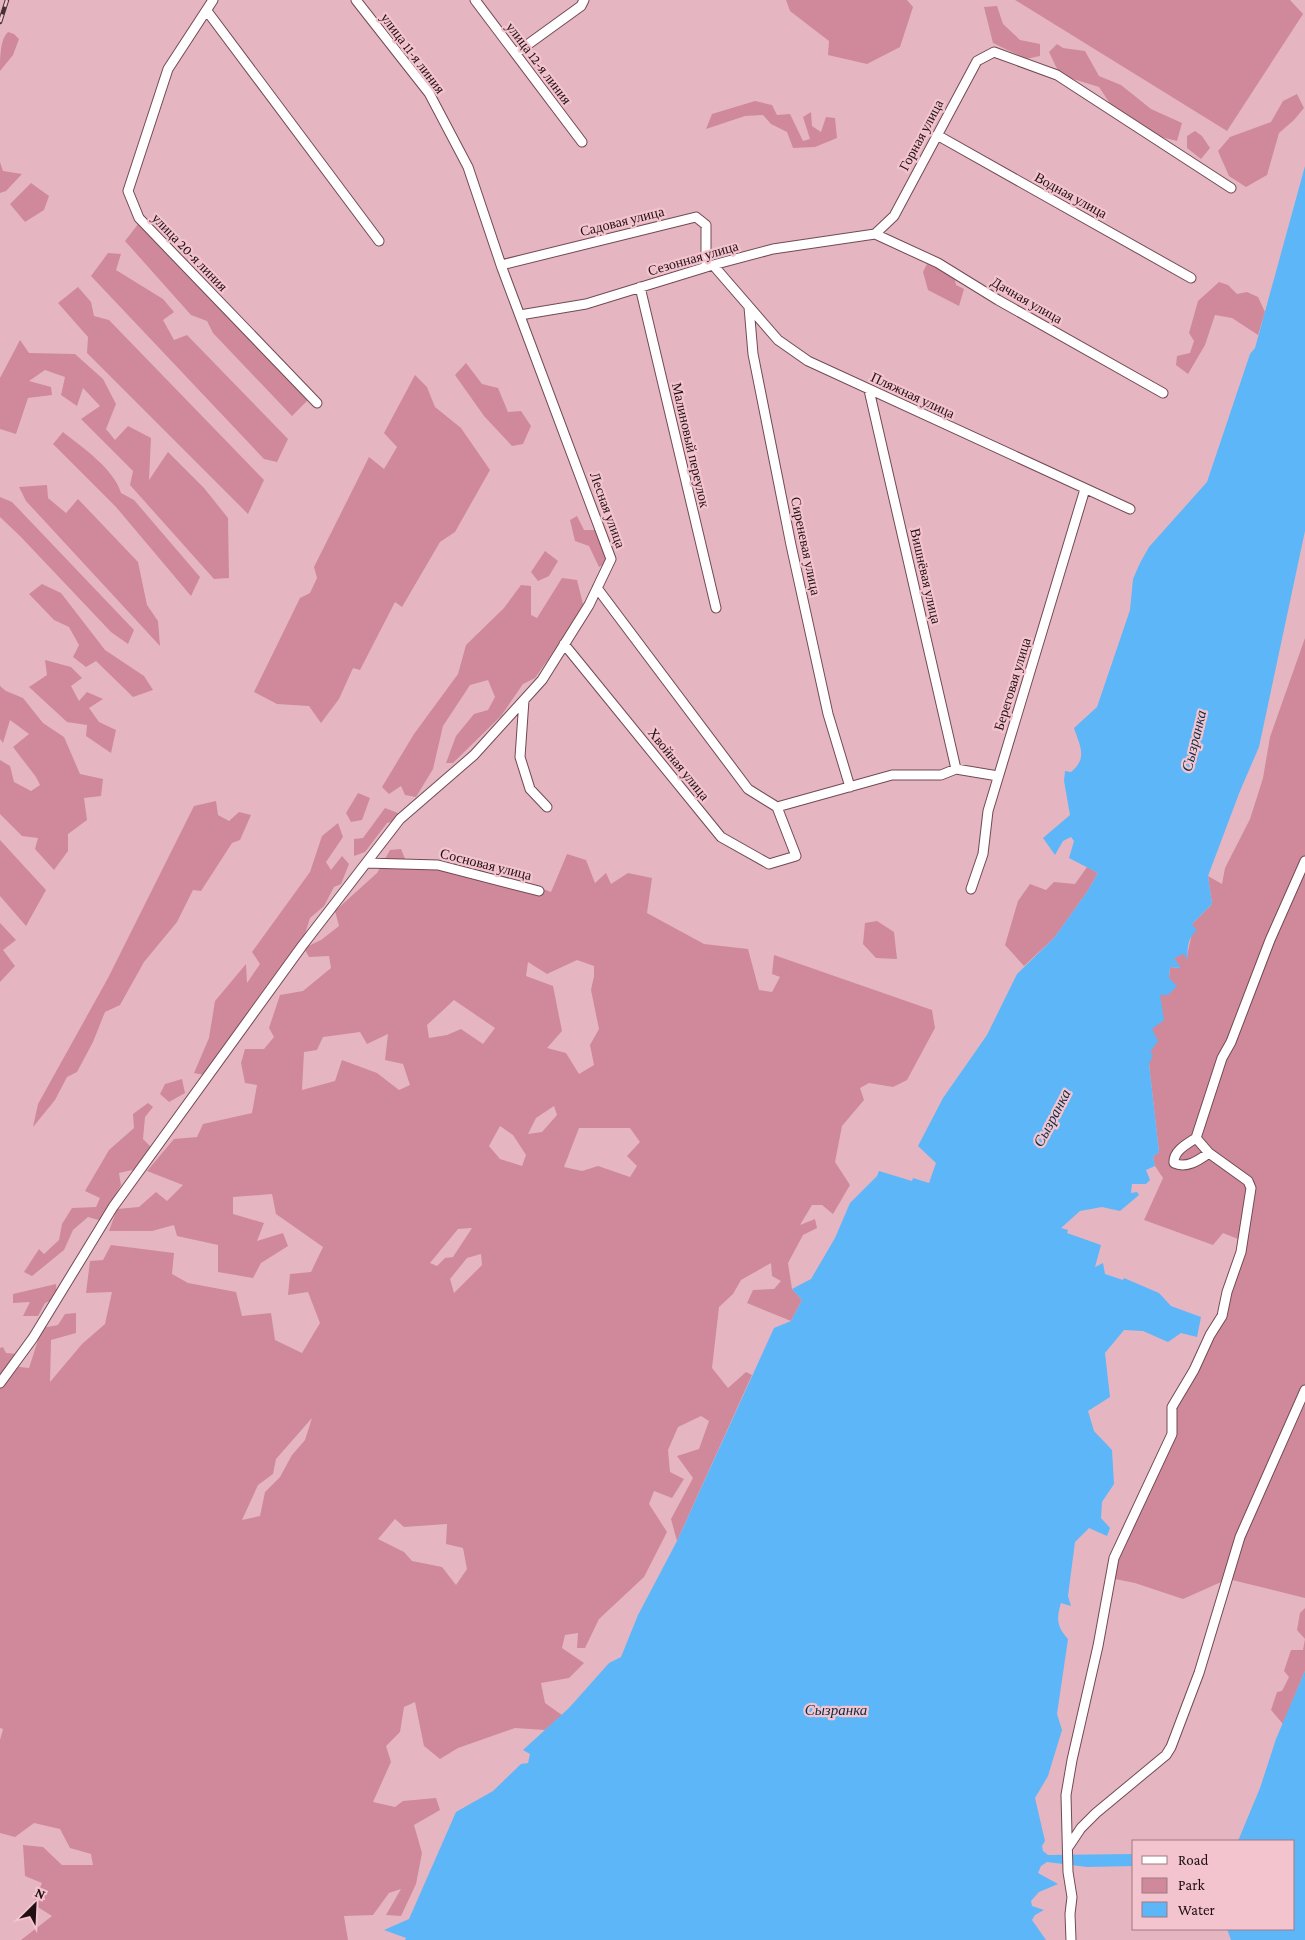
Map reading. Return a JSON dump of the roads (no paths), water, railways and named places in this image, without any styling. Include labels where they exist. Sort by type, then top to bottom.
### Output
[{"type":"street","name":"улица 20-я линия","points":[[213,0],[168,69],[128,191],[139,218],[317,403]]},
{"type":"street","name":"улица 11-я линия","points":[[356,0],[429,93],[472,178]]},
{"type":"street","name":"улица 12-я линия","points":[[475,0],[582,142]]},
{"type":"street","points":[[516,53],[581,6],[584,0]]},
{"type":"street","points":[[207,11],[379,242]]},
{"type":"street","name":"Горная улица","points":[[875,234],[894,216],[977,61],[994,52],[1057,75],[1231,188]]},
{"type":"street","name":"Водная улица","points":[[937,135],[1191,278]]},
{"type":"street","name":"Лесная улица","points":[[0,1383],[33,1338],[113,1207],[302,946],[400,819],[474,755],[542,680],[589,605],[611,560],[501,264],[472,178]]},
{"type":"street","name":"Садовая улица","points":[[501,264],[696,217],[706,225],[710,266]]},
{"type":"street","name":"Сезонная улица","points":[[520,315],[586,304],[710,266],[773,250],[875,234]]},
{"type":"street","name":"Дачная улица","points":[[875,234],[938,263],[998,300],[1163,393]]},
{"type":"street","name":"Пляжная улица","points":[[710,266],[778,340],[808,361],[1130,509]]},
{"type":"street","name":"Малиновый переулок","points":[[640,287],[716,608]]},
{"type":"street","name":"Сиреневая улица","points":[[749,307],[753,354],[792,545],[828,714],[850,787]]},
{"type":"street","name":"Вишнёвая улица","points":[[869,390],[956,769]]},
{"type":"street","name":"Береговая улица","points":[[971,889],[983,854],[988,811],[1085,489]]},
{"type":"street","points":[[597,588],[748,789],[777,807],[892,775],[941,775],[956,769],[998,776]]},
{"type":"street","name":"Хвойная улица","points":[[564,644],[721,837],[769,864],[796,856],[777,807]]},
{"type":"street","points":[[524,700],[520,757],[530,789],[547,807]]},
{"type":"street","points":[[1209,1153],[1189,1164],[1174,1164],[1174,1158],[1178,1152],[1196,1138],[1222,1058],[1231,1042],[1270,940],[1305,861]]},
{"type":"street","name":"Сосновая улица","points":[[366,863],[438,865],[539,891]]},
{"type":"street","points":[[1071,1940],[1070,1914],[1072,1897],[1068,1872],[1066,1795],[1098,1646],[1114,1558],[1172,1434],[1172,1407],[1222,1316],[1227,1292],[1242,1252],[1251,1188],[1248,1181],[1209,1153],[1196,1138]]},
{"type":"street","points":[[1068,1849],[1081,1828],[1166,1755],[1171,1747],[1199,1673],[1240,1536],[1305,1390]]},
{"type":"water","name":"Сызранка","points":[[1305,166],[1305,531],[1259,747],[1208,876],[1212,904],[1192,924],[1197,931],[1191,937],[1187,960],[1184,954],[1174,958],[1181,968],[1170,967],[1169,978],[1177,986],[1168,995],[1160,995],[1164,1020],[1152,1029],[1158,1041],[1150,1052],[1153,1055],[1149,1064],[1159,1152],[1153,1157],[1155,1166],[1146,1170],[1150,1180],[1146,1184],[1132,1184],[1131,1193],[1137,1192],[1139,1195],[1120,1211],[1102,1207],[1080,1211],[1061,1228],[1068,1230],[1067,1233],[1101,1245],[1095,1267],[1103,1263],[1105,1274],[1123,1280],[1124,1278],[1159,1293],[1171,1306],[1201,1317],[1197,1337],[1181,1333],[1168,1342],[1143,1331],[1124,1330],[1105,1353],[1110,1397],[1088,1411],[1094,1431],[1112,1450],[1114,1484],[1102,1502],[1101,1518],[1110,1528],[1107,1536],[1089,1528],[1075,1542],[1068,1596],[1071,1606],[1061,1603],[1058,1614],[1060,1627],[1068,1639],[1057,1714],[1062,1730],[1048,1776],[1035,1798],[1045,1841],[1042,1846],[1043,1851],[1048,1855],[1132,1854],[1132,1866],[1087,1867],[1047,1862],[1041,1866],[1038,1873],[1058,1884],[1039,1892],[1031,1901],[1032,1906],[1044,1910],[1035,1915],[1032,1920],[1046,1940],[405,1940],[406,1938],[384,1930],[409,1919],[456,1812],[493,1791],[521,1764],[528,1763],[530,1754],[523,1750],[569,1708],[609,1663],[621,1657],[638,1615],[677,1541],[774,1328],[791,1321],[802,1300],[792,1289],[811,1279],[835,1238],[850,1203],[877,1176],[879,1171],[912,1181],[913,1178],[929,1183],[936,1163],[918,1146],[943,1098],[987,1035],[1017,974],[1054,938],[1087,892],[1098,873],[1069,858],[1074,841],[1071,837],[1063,841],[1055,855],[1043,838],[1070,815],[1064,781],[1065,771],[1071,772],[1081,757],[1080,746],[1074,728],[1097,707],[1130,610],[1133,579],[1140,563],[1149,547],[1207,482],[1250,354],[1255,348]]},
{"type":"water","points":[[1305,1671],[1305,1940],[1231,1940],[1227,1930],[1295,1930],[1295,1840],[1238,1840],[1260,1788],[1276,1739]]},
{"type":"railway","points":[[0,22],[7,0]]}]
